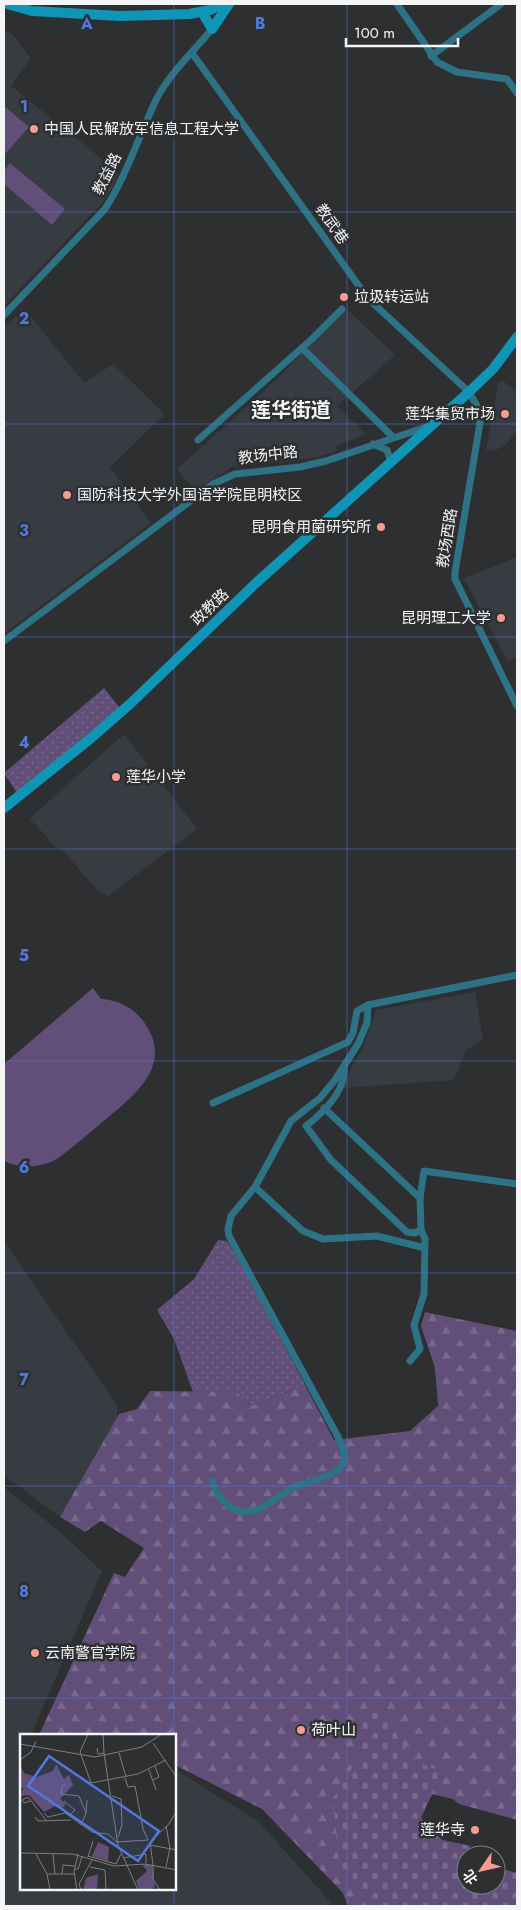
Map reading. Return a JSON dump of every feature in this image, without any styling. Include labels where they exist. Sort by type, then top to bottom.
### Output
[{"type":"main road","points":[[7,4],[32,11],[120,16],[189,14],[202,12],[223,4]]},
{"type":"main road","points":[[202,12],[212,29],[229,4]]},
{"type":"main road","name":"教场中路","points":[[435,424],[493,369],[517,338]]},
{"type":"main road","name":"政教路","points":[[4,808],[90,740],[256,583],[435,424]]},
{"type":"street","points":[[397,4],[431,56],[437,62],[457,72],[507,79],[517,93]]},
{"type":"street","points":[[431,56],[501,4]]},
{"type":"street","name":"教益路","points":[[4,315],[105,209],[116,192],[158,97],[168,81],[212,29]]},
{"type":"street","name":"教武巷","points":[[192,53],[359,286],[375,305],[469,392]]},
{"type":"street","points":[[198,440],[302,348],[342,309]]},
{"type":"street","points":[[302,348],[393,437]]},
{"type":"street","name":"教场西路","points":[[469,392],[478,406],[480,423],[455,579],[517,706]]},
{"type":"street","name":"教场中路","points":[[4,640],[225,477],[234,474],[300,467],[326,461],[435,424]]},
{"type":"street","points":[[373,444],[387,450],[391,464]]},
{"type":"street","points":[[213,1103],[348,1042],[353,1033],[357,1011],[368,1004],[517,975]]},
{"type":"street","points":[[212,1481],[221,1500],[239,1512],[248,1513],[294,1487],[338,1470],[344,1461],[343,1450],[337,1435],[229,1236],[228,1229],[231,1216],[255,1187],[291,1121],[320,1098],[335,1080],[358,1044],[367,1023],[368,1004]]},
{"type":"street","points":[[344,1066],[345,1074],[340,1088],[306,1126],[331,1160],[407,1232],[415,1233],[421,1230]]},
{"type":"street","points":[[324,1108],[420,1198]]},
{"type":"street","points":[[410,1361],[420,1349],[414,1325],[424,1294],[425,1239],[421,1230],[420,1198],[424,1171],[517,1184]]},
{"type":"street","points":[[255,1187],[302,1231],[323,1239],[376,1236],[424,1248]]},
{"type":"shaded area","name":"中国人民解放军信息工程大学","points":[[4,29],[13,35],[31,58],[11,86],[118,172],[114,185],[103,202],[4,306]]},
{"type":"shaded area","name":"国防科技大学外国语学院昆明校区","points":[[25,309],[84,383],[113,364],[165,414],[110,467],[151,523],[4,634],[4,328]]},
{"type":"shaded area","points":[[347,309],[395,355],[337,406],[366,434],[336,446],[337,451],[318,457],[278,463],[299,442],[278,461],[232,467],[195,491],[177,469],[264,391]]},
{"type":"shaded area","name":"莲华集贸市场","points":[[502,380],[517,392],[515,396],[517,398],[517,430],[506,445],[494,451],[486,450],[498,384]]},
{"type":"shaded area","name":"昆明理工大学","points":[[517,557],[517,657],[508,662],[464,578]]},
{"type":"shaded area","name":"莲华小学","points":[[124,734],[197,829],[108,896],[96,889],[60,847],[56,848],[29,819]]},
{"type":"shaded area","points":[[475,992],[483,1040],[466,1050],[454,1080],[344,1088],[351,1068],[363,1048],[376,1010]]},
{"type":"shaded area","points":[[4,1241],[117,1405],[117,1463],[60,1517],[4,1475]]},
{"type":"shaded area","name":"云南警官学院","points":[[4,1487],[59,1531],[102,1571],[31,1734],[20,1734],[20,1761],[17,1768],[20,1768],[20,1890],[176,1890],[176,1770],[259,1822],[334,1906],[4,1906]]},
{"type":"green space","points":[[4,106],[29,127],[4,155]]},
{"type":"green space","points":[[10,163],[65,209],[52,225],[4,184],[4,171]]},
{"type":"green space","points":[[104,688],[119,707],[99,728],[17,793],[4,773]]},
{"type":"green space","points":[[93,988],[101,999],[121,1003],[142,1019],[153,1040],[155,1054],[152,1067],[146,1079],[127,1101],[57,1159],[37,1166],[10,1164],[4,1161],[4,1064]]},
{"type":"green space","points":[[218,1240],[227,1241],[248,1276],[305,1385],[251,1406],[235,1392],[193,1392],[174,1339],[157,1310],[194,1279]]},
{"type":"green space","points":[[425,1312],[517,1331],[517,1820],[459,1804],[453,1799],[432,1794],[421,1818],[442,1840],[465,1845],[456,1845],[456,1895],[506,1895],[506,1870],[517,1873],[517,1906],[348,1906],[343,1893],[262,1809],[176,1766],[176,1734],[39,1734],[114,1573],[125,1577],[144,1548],[101,1521],[85,1532],[60,1517],[119,1414],[137,1409],[150,1391],[236,1392],[251,1406],[305,1385],[334,1440],[410,1431],[438,1406],[435,1368],[421,1326]]},
{"type":"green space","points":[[381,1710],[415,1762],[441,1771],[421,1818],[442,1840],[465,1845],[456,1845],[456,1895],[506,1895],[506,1870],[517,1873],[517,1906],[381,1906],[340,1873],[333,1799],[360,1755],[350,1722]]},
{"type":"place","name":"中国人民解放军信息工程大学","points":[[34,129]]},
{"type":"place","name":"垃圾转运站","points":[[344,297]]},
{"type":"place","name":"莲华集贸市场","points":[[505,414]]},
{"type":"place","name":"国防科技大学外国语学院昆明校区","points":[[67,495]]},
{"type":"place","name":"昆明食用菌研究所","points":[[381,527]]},
{"type":"place","name":"昆明理工大学","points":[[501,618]]},
{"type":"place","name":"莲华小学","points":[[116,777]]},
{"type":"place","name":"云南警官学院","points":[[35,1653]]},
{"type":"place","name":"荷叶山","points":[[301,1730]]},
{"type":"place","name":"莲华寺","points":[[475,1830]]},
{"type":"district","name":"莲华街道","points":[[291,410]]}]
